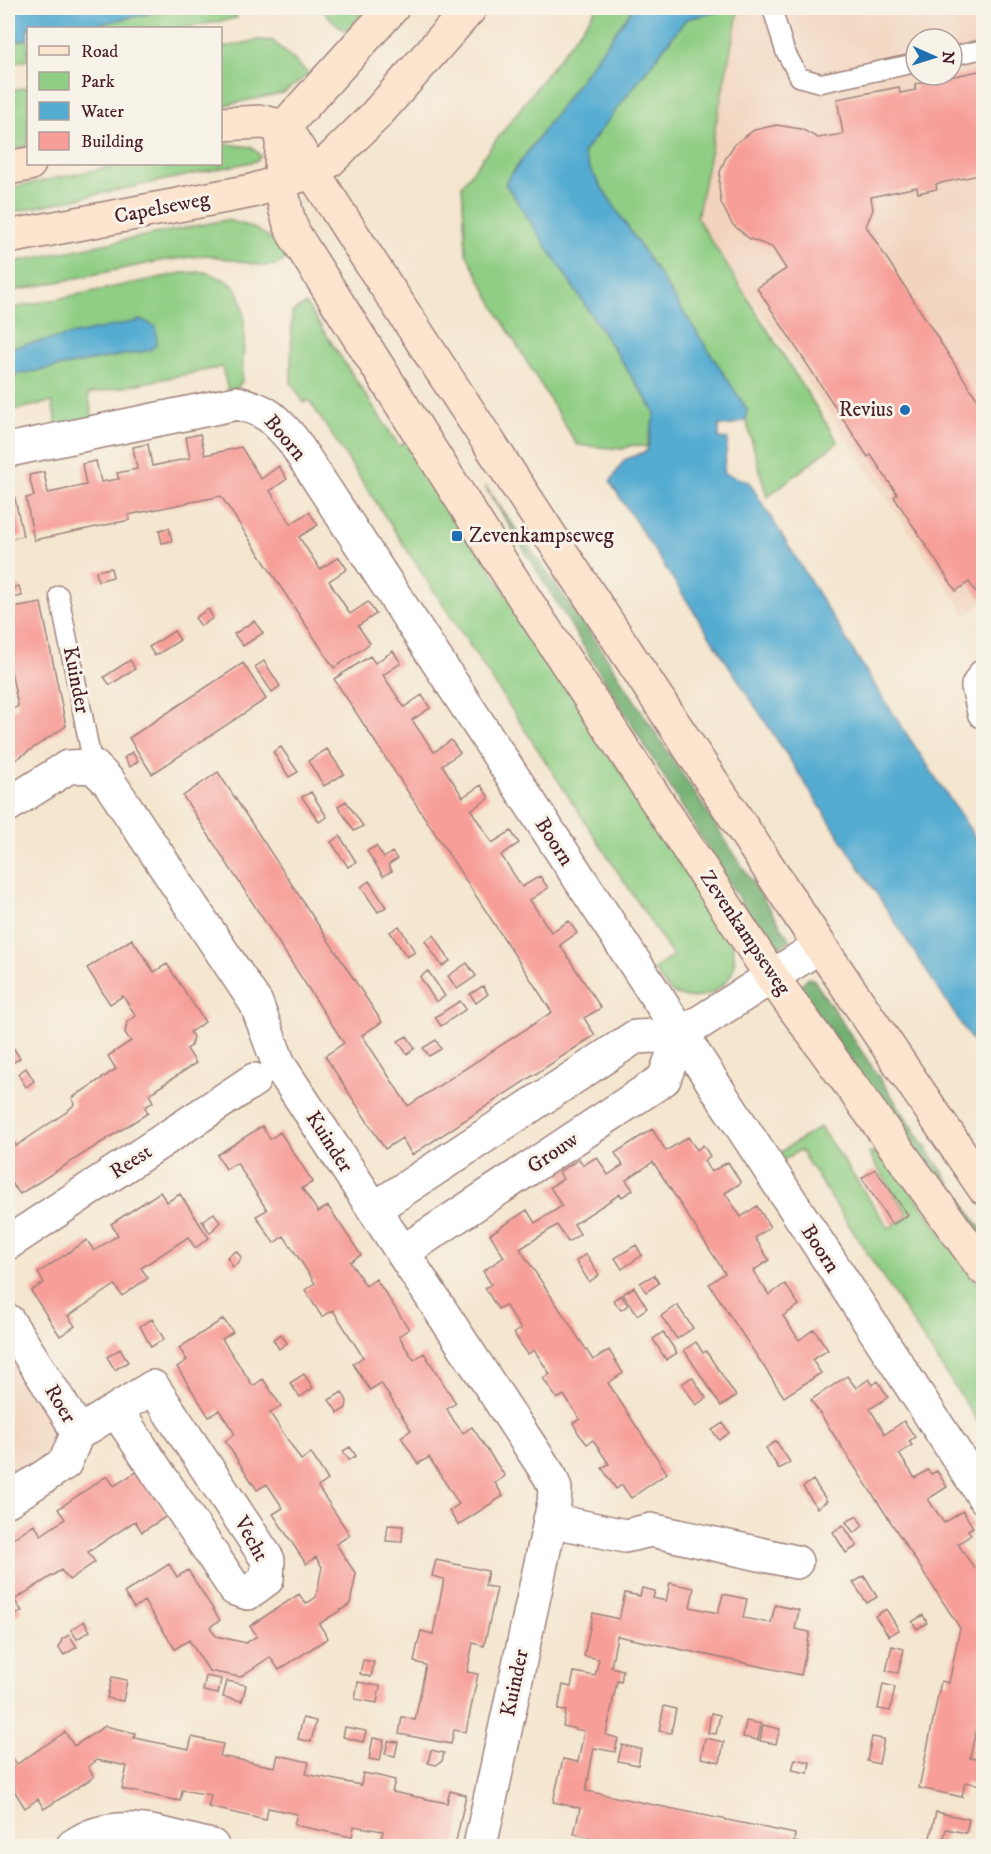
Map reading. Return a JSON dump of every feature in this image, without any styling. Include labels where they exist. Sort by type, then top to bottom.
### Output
[{"type":"main road","points":[[284,127],[392,8]]},
{"type":"main road","name":"Capelseweg","points":[[8,237],[281,183],[314,171],[329,161],[374,117],[470,8]]},
{"type":"main road","points":[[222,124],[263,122],[284,127],[820,946],[984,1188]]},
{"type":"main road","name":"Zevenkampseweg","points":[[284,127],[281,183],[283,202],[294,234],[508,573],[772,977],[984,1269]]},
{"type":"main road","points":[[8,168],[27,164]]},
{"type":"street","name":"Boorn","points":[[8,450],[237,403],[255,407],[272,416],[292,439],[984,1497]]},
{"type":"street","points":[[8,805],[68,767],[93,766]]},
{"type":"street","name":"Kuinder","points":[[93,766],[109,782],[256,1003],[279,1065],[404,1252],[551,1478],[555,1489],[480,1846]]},
{"type":"street","points":[[374,1209],[635,1037],[680,1035],[820,946]]},
{"type":"street","name":"Grouw","points":[[404,1252],[664,1079],[680,1035]]},
{"type":"street","name":"Reest","points":[[8,1243],[254,1080]]},
{"type":"street","name":"Roer","points":[[8,1321],[70,1418],[77,1434],[65,1463],[8,1500]]},
{"type":"street","name":"Vecht","points":[[77,1434],[153,1387],[268,1560],[267,1579],[248,1593],[235,1589],[116,1410]]},
{"type":"street","points":[[550,1520],[626,1536],[651,1530],[796,1562]]},
{"type":"street","points":[[82,1843],[125,1828],[212,1846]]},
{"type":"lane","points":[[772,8],[785,51],[799,77],[820,83],[904,66]]},
{"type":"lane","points":[[964,53],[984,49]]},
{"type":"lane","name":"Kuinder","points":[[59,595],[93,766]]},
{"type":"shaded area","name":"Revius","points":[[739,8],[983,8],[983,603],[966,615],[697,218]]},
{"type":"shaded area","points":[[8,1324],[82,1448],[8,1495]]},
{"type":"green space","points":[[176,8],[233,8],[237,18],[189,27],[85,27]]},
{"type":"green space","points":[[319,8],[368,8],[346,32]]},
{"type":"green space","points":[[597,8],[633,8],[505,183],[655,412],[647,447],[632,445],[623,449],[577,445],[500,317],[466,253],[462,185]]},
{"type":"green space","points":[[720,8],[739,8],[697,218],[838,442],[767,497],[746,420],[746,409],[591,171],[583,153],[686,19],[717,12]]},
{"type":"green space","points":[[27,39],[27,60],[8,65],[8,43]]},
{"type":"green space","points":[[258,40],[273,41],[309,74],[283,93],[222,106],[222,48]]},
{"type":"green space","points":[[27,87],[27,146],[8,150],[8,91]]},
{"type":"green space","points":[[222,145],[251,147],[261,156],[256,161],[8,213],[8,188],[119,165],[222,165]]},
{"type":"green space","points":[[225,220],[261,232],[289,257],[277,265],[265,266],[207,255],[160,261],[8,292],[8,263]]},
{"type":"green space","points":[[204,272],[229,283],[240,297],[244,320],[244,347],[242,381],[237,388],[228,391],[222,367],[88,394],[93,419],[57,426],[52,402],[8,411],[8,376],[150,350],[8,348],[8,309],[182,273]]},
{"type":"green space","points":[[306,304],[399,446],[409,441],[733,947],[734,963],[731,975],[716,990],[706,995],[685,997],[675,994],[662,981],[654,969],[673,956],[309,400],[304,403],[291,382],[292,312]]},
{"type":"green space","points":[[485,486],[596,641],[790,940],[778,949],[766,943]]},
{"type":"green space","points":[[807,978],[813,979],[983,1232],[983,1250],[799,987]]},
{"type":"green space","points":[[820,1127],[889,1228],[908,1215],[869,1154],[873,1152],[903,1179],[983,1292],[983,1430],[800,1150],[779,1163],[774,1156]]},
{"type":"water","points":[[8,8],[176,8],[85,27],[27,27],[27,39],[8,43]]},
{"type":"water","points":[[633,8],[720,8],[717,12],[686,19],[583,153],[591,171],[747,409],[746,420],[729,426],[719,425],[719,438],[728,439],[723,473],[749,482],[880,694],[983,849],[983,1058],[610,482],[624,460],[647,451],[655,412],[505,183]]},
{"type":"water","points":[[142,320],[156,327],[157,344],[150,350],[8,376],[8,348]]},
{"type":"building","points":[[984,70],[984,174],[936,184],[937,189],[918,193],[917,187],[871,197],[873,210],[866,226],[984,410],[984,596],[980,598],[969,582],[956,591],[894,497],[897,494],[871,455],[868,457],[757,288],[786,269],[772,247],[750,239],[732,224],[721,203],[719,187],[720,172],[726,157],[735,144],[754,130],[777,125],[801,129],[818,138],[843,134],[837,99],[899,87],[900,93],[916,90],[916,87],[964,87],[964,74]]},
{"type":"building","points":[[200,434],[205,455],[241,447],[261,479],[279,466],[287,479],[270,491],[291,524],[309,512],[318,525],[299,537],[320,569],[339,557],[347,569],[329,581],[350,614],[368,602],[376,614],[358,626],[370,643],[334,668],[221,496],[128,515],[130,520],[34,540],[26,498],[34,496],[29,475],[44,472],[48,493],[86,485],[82,464],[96,461],[101,482],[119,479],[117,473],[137,469],[133,447],[148,444],[152,466],[190,458],[186,437]]},
{"type":"building","points":[[14,494],[23,536],[8,539],[8,496]]},
{"type":"building","points":[[169,528],[172,541],[162,543],[159,530]]},
{"type":"building","points":[[111,568],[113,577],[98,581],[96,571]]},
{"type":"building","points":[[19,586],[22,596],[8,599],[8,589]]},
{"type":"building","points":[[41,603],[66,726],[8,765],[8,713],[18,706],[8,656],[8,609]]},
{"type":"building","points":[[208,609],[213,618],[201,626],[195,618]]},
{"type":"building","points":[[254,621],[263,633],[243,646],[234,634]]},
{"type":"building","points":[[174,631],[180,640],[155,656],[149,647]]},
{"type":"building","points":[[393,651],[401,663],[383,675],[404,707],[422,695],[430,708],[412,720],[434,752],[451,740],[460,753],[442,765],[463,797],[481,785],[489,798],[471,810],[492,843],[511,831],[519,843],[501,855],[522,887],[540,876],[548,888],[530,900],[551,932],[569,921],[577,933],[560,945],[601,1008],[584,1018],[595,1035],[412,1155],[402,1138],[385,1149],[325,1056],[344,1043],[183,796],[218,772],[382,1022],[362,1035],[408,1106],[552,1012],[334,679],[370,656],[375,663]]},
{"type":"building","points":[[130,660],[135,669],[110,685],[104,677]]},
{"type":"building","points":[[264,661],[280,686],[272,692],[255,667]]},
{"type":"building","points":[[243,663],[266,699],[152,774],[129,738]]},
{"type":"building","points":[[281,747],[298,772],[289,777],[273,752]]},
{"type":"building","points":[[327,749],[344,774],[324,786],[308,761]]},
{"type":"building","points":[[132,752],[138,761],[130,767],[124,758]]},
{"type":"building","points":[[311,792],[327,817],[319,822],[302,797]]},
{"type":"building","points":[[346,801],[363,826],[354,831],[338,806]]},
{"type":"building","points":[[340,836],[356,862],[348,867],[331,842]]},
{"type":"building","points":[[376,846],[384,858],[392,852],[397,859],[388,865],[392,871],[383,876],[367,851]]},
{"type":"building","points":[[369,881],[386,907],[378,912],[361,887]]},
{"type":"building","points":[[399,926],[415,952],[407,957],[390,932]]},
{"type":"building","points":[[434,935],[450,961],[442,966],[425,941]]},
{"type":"building","points":[[132,939],[154,972],[167,964],[205,1022],[190,1032],[193,1037],[191,1046],[187,1049],[196,1063],[149,1094],[153,1102],[145,1107],[148,1113],[20,1194],[8,1179],[8,1133],[16,1146],[65,1113],[75,1104],[72,1098],[116,1069],[108,1056],[131,1041],[125,1033],[127,1022],[136,1016],[123,996],[110,1004],[87,968]]},
{"type":"building","points":[[467,963],[476,976],[457,989],[448,976]]},
{"type":"building","points":[[428,971],[445,996],[436,1002],[420,977]]},
{"type":"building","points":[[483,986],[488,994],[476,1003],[470,994]]},
{"type":"building","points":[[460,1001],[466,1009],[441,1026],[435,1017]]},
{"type":"building","points":[[407,1036],[415,1048],[407,1054],[398,1041]]},
{"type":"building","points":[[8,1040],[20,1058],[11,1064],[8,1058]]},
{"type":"building","points":[[436,1040],[441,1049],[429,1056],[423,1048]]},
{"type":"building","points":[[26,1068],[34,1081],[26,1087],[18,1074]]},
{"type":"building","points":[[262,1126],[270,1139],[280,1132],[313,1182],[302,1188],[318,1212],[328,1206],[361,1255],[350,1262],[366,1286],[376,1279],[409,1329],[399,1336],[406,1348],[414,1360],[424,1353],[456,1403],[447,1409],[454,1421],[463,1433],[472,1427],[505,1476],[495,1483],[503,1496],[458,1525],[449,1511],[459,1504],[429,1457],[418,1464],[401,1437],[411,1430],[381,1383],[370,1390],[353,1364],[363,1357],[333,1310],[322,1317],[305,1290],[315,1283],[284,1236],[274,1243],[256,1216],[267,1210],[237,1163],[226,1169],[217,1155]]},
{"type":"building","points":[[652,1129],[666,1151],[688,1137],[697,1150],[703,1145],[710,1156],[704,1161],[711,1172],[728,1162],[741,1183],[725,1193],[741,1217],[757,1206],[770,1227],[755,1238],[769,1260],[753,1271],[769,1295],[785,1284],[799,1305],[783,1316],[799,1340],[814,1329],[828,1350],[812,1360],[821,1373],[784,1397],[709,1284],[725,1273],[653,1162],[626,1180],[633,1190],[622,1197],[620,1194],[574,1224],[580,1234],[568,1242],[557,1225],[520,1249],[593,1360],[609,1350],[623,1373],[608,1383],[667,1473],[631,1498],[622,1485],[616,1489],[602,1468],[609,1464],[593,1440],[587,1444],[579,1434],[573,1423],[580,1419],[564,1395],[557,1399],[543,1378],[550,1374],[534,1350],[528,1354],[520,1343],[514,1333],[521,1329],[505,1305],[498,1309],[485,1288],[491,1284],[483,1271],[504,1257],[490,1234],[527,1210],[535,1223],[562,1206],[550,1187],[563,1179],[559,1172],[579,1159],[583,1165],[597,1157],[608,1175],[623,1165],[615,1153]]},
{"type":"building","points":[[875,1169],[908,1215],[892,1225],[862,1178]]},
{"type":"building","points":[[160,1192],[167,1202],[180,1194],[209,1238],[195,1248],[188,1237],[141,1268],[148,1278],[122,1296],[115,1285],[68,1316],[75,1326],[60,1336],[31,1291],[44,1283],[38,1273],[87,1240],[94,1251],[118,1235],[111,1224]]},
{"type":"building","points":[[214,1213],[220,1222],[210,1233],[202,1221]]},
{"type":"building","points":[[636,1245],[642,1255],[622,1269],[615,1258]]},
{"type":"building","points":[[236,1251],[241,1257],[239,1263],[233,1267],[227,1257]]},
{"type":"building","points":[[586,1254],[599,1275],[589,1282],[576,1261]]},
{"type":"building","points":[[654,1275],[659,1283],[646,1292],[640,1283]]},
{"type":"building","points":[[634,1287],[647,1308],[637,1315],[623,1294]]},
{"type":"building","points":[[621,1295],[628,1305],[621,1310],[613,1300]]},
{"type":"building","points":[[677,1305],[693,1328],[677,1339],[661,1316]]},
{"type":"building","points":[[152,1319],[164,1339],[151,1347],[140,1326]]},
{"type":"building","points":[[223,1319],[233,1332],[222,1339],[253,1386],[263,1379],[281,1406],[270,1413],[301,1460],[311,1453],[328,1480],[318,1487],[350,1535],[336,1544],[356,1574],[350,1604],[319,1624],[328,1638],[279,1670],[270,1657],[240,1677],[209,1671],[189,1640],[175,1649],[144,1601],[134,1608],[124,1593],[169,1564],[177,1577],[188,1570],[220,1620],[210,1627],[216,1636],[246,1643],[257,1636],[250,1626],[299,1594],[306,1604],[316,1597],[322,1567],[316,1557],[306,1564],[273,1514],[283,1508],[267,1484],[257,1490],[225,1441],[235,1434],[219,1410],[209,1417],[177,1367],[187,1360],[179,1348]]},
{"type":"building","points":[[663,1332],[677,1353],[666,1360],[653,1339]]},
{"type":"building","points":[[281,1334],[287,1343],[279,1349],[273,1339]]},
{"type":"building","points":[[696,1342],[703,1353],[706,1351],[736,1396],[721,1406],[684,1350]]},
{"type":"building","points":[[120,1349],[128,1362],[115,1370],[107,1357]]},
{"type":"building","points":[[304,1374],[313,1388],[300,1397],[290,1383]]},
{"type":"building","points":[[847,1376],[856,1388],[869,1379],[873,1385],[878,1381],[888,1397],[870,1409],[885,1434],[904,1421],[915,1437],[909,1441],[912,1445],[899,1454],[915,1478],[928,1470],[931,1474],[937,1471],[947,1487],[928,1499],[944,1523],[963,1511],[973,1527],[968,1530],[971,1535],[958,1544],[974,1568],[984,1562],[981,1705],[984,1706],[984,1731],[976,1730],[970,1758],[984,1760],[984,1780],[981,1785],[965,1782],[962,1797],[919,1788],[941,1681],[949,1683],[960,1628],[811,1400]]},
{"type":"building","points":[[692,1377],[706,1398],[696,1405],[682,1384]]},
{"type":"building","points":[[342,1392],[347,1401],[346,1408],[338,1413],[329,1400]]},
{"type":"building","points":[[723,1423],[729,1433],[719,1440],[712,1430]]},
{"type":"building","points":[[776,1441],[790,1462],[779,1469],[766,1448]]},
{"type":"building","points":[[350,1447],[356,1456],[349,1460],[343,1451]]},
{"type":"building","points":[[138,1471],[167,1516],[142,1532],[135,1521],[88,1552],[95,1562],[69,1580],[61,1570],[14,1600],[22,1611],[8,1620],[8,1542],[34,1524],[41,1535],[65,1519],[58,1509],[107,1476],[114,1486]]},
{"type":"building","points":[[813,1480],[827,1501],[817,1508],[803,1487]]},
{"type":"building","points":[[857,1516],[863,1526],[854,1533],[846,1522]]},
{"type":"building","points":[[388,1525],[403,1526],[402,1542],[386,1541]]},
{"type":"building","points":[[843,1525],[857,1546],[846,1553],[833,1532]]},
{"type":"building","points":[[436,1560],[488,1571],[485,1586],[497,1588],[484,1646],[473,1643],[467,1672],[478,1674],[466,1732],[454,1730],[451,1744],[399,1734],[402,1717],[415,1720],[426,1665],[414,1662],[417,1647],[421,1631],[433,1634],[444,1579],[432,1576]]},
{"type":"building","points":[[864,1576],[877,1597],[867,1603],[853,1583]]},
{"type":"building","points":[[670,1583],[694,1588],[690,1607],[718,1613],[723,1594],[747,1599],[743,1618],[771,1623],[775,1605],[799,1610],[795,1629],[810,1632],[801,1675],[617,1636],[611,1667],[623,1670],[621,1682],[617,1681],[606,1735],[618,1738],[615,1752],[594,1748],[586,1791],[795,1834],[794,1842],[810,1846],[615,1846],[616,1842],[603,1839],[601,1846],[598,1846],[588,1844],[590,1837],[574,1834],[580,1808],[553,1802],[563,1759],[578,1762],[584,1731],[563,1726],[566,1711],[558,1710],[563,1685],[571,1687],[574,1672],[595,1676],[599,1659],[584,1656],[593,1613],[619,1619],[625,1593],[640,1596],[642,1588],[655,1591],[653,1598],[666,1601]]},
{"type":"building","points":[[886,1609],[899,1630],[889,1636],[875,1616]]},
{"type":"building","points":[[923,1615],[927,1623],[917,1629],[912,1622]]},
{"type":"building","points":[[84,1621],[90,1631],[77,1639],[71,1630]]},
{"type":"building","points":[[69,1635],[77,1647],[64,1655],[59,1648],[62,1639]]},
{"type":"building","points":[[892,1646],[904,1649],[898,1673],[886,1671]]},
{"type":"building","points":[[363,1660],[374,1662],[371,1677],[360,1674]]},
{"type":"building","points":[[206,1676],[221,1679],[218,1694],[203,1691]]},
{"type":"building","points":[[112,1677],[127,1680],[123,1701],[107,1698]]},
{"type":"building","points":[[227,1681],[246,1685],[242,1701],[223,1697]]},
{"type":"building","points":[[358,1682],[380,1686],[377,1703],[355,1699]]},
{"type":"building","points":[[883,1684],[895,1687],[890,1711],[878,1709]]},
{"type":"building","points":[[664,1706],[676,1709],[671,1733],[659,1731]]},
{"type":"building","points":[[711,1713],[720,1715],[716,1734],[708,1733]]},
{"type":"building","points":[[303,1718],[316,1721],[311,1742],[298,1739]]},
{"type":"building","points":[[746,1721],[761,1724],[758,1740],[743,1737]]},
{"type":"building","points":[[763,1725],[780,1729],[776,1744],[760,1741]]},
{"type":"building","points":[[105,1726],[135,1733],[134,1738],[189,1749],[192,1737],[223,1744],[220,1756],[275,1767],[278,1755],[309,1762],[306,1774],[361,1785],[363,1773],[379,1776],[395,1780],[392,1792],[447,1803],[450,1791],[466,1795],[455,1846],[441,1844],[440,1846],[395,1846],[380,1843],[383,1831],[354,1826],[352,1837],[294,1825],[297,1814],[268,1808],[266,1820],[208,1807],[211,1795],[182,1790],[180,1801],[122,1789],[127,1766],[97,1760],[88,1767],[94,1777],[44,1809],[38,1799],[25,1808],[8,1781],[8,1755],[10,1754],[17,1764],[65,1732],[74,1746]]},
{"type":"building","points":[[345,1727],[366,1731],[363,1742],[343,1737]]},
{"type":"building","points":[[872,1737],[884,1739],[879,1764],[867,1761]]},
{"type":"building","points":[[373,1738],[384,1740],[380,1761],[369,1759]]},
{"type":"building","points":[[705,1738],[724,1742],[720,1762],[701,1758]]},
{"type":"building","points":[[388,1741],[398,1742],[395,1756],[385,1754]]},
{"type":"building","points":[[622,1745],[641,1749],[638,1765],[618,1761]]},
{"type":"building","points":[[431,1750],[444,1753],[442,1761],[436,1765],[428,1763]]},
{"type":"building","points":[[795,1759],[810,1762],[808,1773],[792,1770]]},
{"type":"building","points":[[936,1812],[969,1819],[966,1833],[946,1829],[942,1846],[928,1846]]},
{"type":"place","name":"Revius","points":[[905,410]]},
{"type":"place","name":"Zevenkampseweg","points":[[457,536]]}]
